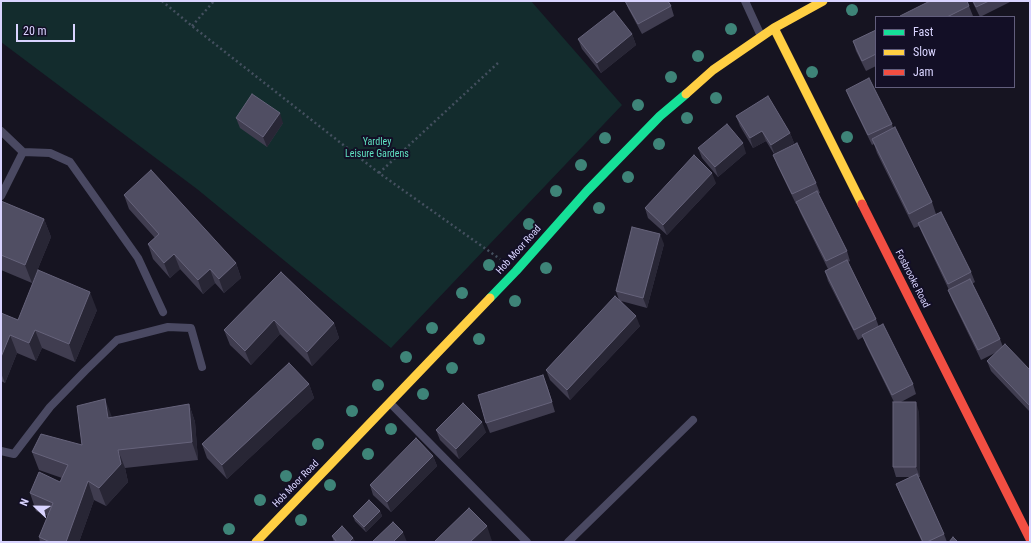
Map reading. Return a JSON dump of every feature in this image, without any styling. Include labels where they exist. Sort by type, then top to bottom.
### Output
[{"type":"street","name":"Hob Moor Road","points":[[256,542],[516,271],[587,191],[660,116],[713,70],[774,28],[823,1]]},
{"type":"street","name":"Fosbrooke Road","points":[[774,28],[1030,540]]},
{"type":"lane","points":[[745,1],[761,37]]},
{"type":"lane","points":[[1,131],[24,152],[50,153],[70,162],[138,258],[163,312]]},
{"type":"lane","points":[[1,196],[24,152]]},
{"type":"lane","points":[[1,451],[14,454],[50,407],[118,340],[168,327],[191,328],[202,367]]},
{"type":"lane","points":[[390,403],[527,542]]},
{"type":"lane","points":[[568,542],[693,420]]},
{"type":"path","points":[[162,1],[379,173],[516,271]]},
{"type":"path","points":[[192,26],[214,1]]},
{"type":"path","points":[[379,173],[498,63]]},
{"type":"green space","name":"Yardley Leisure Gardens","points":[[1,1],[531,1],[622,105],[391,348],[197,189],[1,42]]},
{"type":"building","points":[[625,1],[668,1],[671,6],[638,24]]},
{"type":"building","points":[[930,1],[967,1],[969,6],[949,16],[900,16]]},
{"type":"building","points":[[973,1],[989,1],[976,7]]},
{"type":"building","points":[[614,11],[632,34],[597,63],[578,39]]},
{"type":"building","points":[[875,30],[875,54],[862,61],[853,41]]},
{"type":"building","points":[[869,78],[892,124],[868,135],[846,90]]},
{"type":"building","points":[[252,94],[280,113],[263,137],[236,118]]},
{"type":"building","points":[[768,96],[790,133],[771,145],[762,131],[750,138],[736,116]]},
{"type":"building","points":[[727,124],[743,143],[715,167],[698,148]]},
{"type":"building","points":[[895,127],[932,202],[909,214],[872,139]]},
{"type":"building","points":[[797,143],[816,183],[792,194],[773,155]]},
{"type":"building","points":[[694,155],[712,173],[663,225],[645,208]]},
{"type":"building","points":[[151,170],[236,263],[219,279],[210,269],[198,280],[174,254],[164,263],[148,244],[159,234],[124,195]]},
{"type":"building","points":[[817,191],[847,251],[826,261],[796,202]]},
{"type":"building","points":[[1,201],[44,219],[25,265],[1,255]]},
{"type":"building","points":[[941,212],[971,272],[948,284],[918,223]]},
{"type":"building","points":[[632,227],[660,234],[643,298],[616,291]]},
{"type":"building","points":[[847,260],[876,319],[854,330],[825,271]]},
{"type":"building","points":[[38,270],[90,292],[69,344],[35,330],[29,343],[10,335],[1,357],[1,313],[18,320]]},
{"type":"building","points":[[281,272],[334,323],[307,352],[274,320],[245,351],[224,330]]},
{"type":"building","points":[[970,279],[1000,339],[978,350],[948,290]]},
{"type":"building","points":[[615,296],[636,316],[567,390],[546,370]]},
{"type":"building","points":[[883,324],[913,384],[892,395],[862,335]]},
{"type":"building","points":[[1005,344],[1030,370],[1030,406],[987,361]]},
{"type":"building","points":[[289,363],[309,384],[222,465],[202,444]]},
{"type":"building","points":[[543,375],[552,402],[486,423],[478,395]]},
{"type":"building","points":[[105,399],[108,418],[189,404],[192,442],[118,450],[121,464],[99,488],[88,481],[66,542],[50,542],[39,537],[53,503],[30,493],[39,472],[60,482],[68,465],[32,452],[41,434],[82,445],[77,406]]},
{"type":"building","points":[[893,402],[916,402],[916,467],[893,467]]},
{"type":"building","points":[[463,403],[482,422],[456,449],[436,430]]},
{"type":"building","points":[[416,438],[433,456],[387,502],[370,485]]},
{"type":"building","points":[[917,474],[944,534],[927,542],[923,542],[896,484]]},
{"type":"building","points":[[369,500],[380,511],[364,527],[353,516]]},
{"type":"building","points":[[469,508],[487,526],[470,542],[434,542]]},
{"type":"building","points":[[393,522],[403,532],[393,542],[372,542]]},
{"type":"building","points":[[342,526],[353,538],[349,542],[337,542],[332,536]]},
{"type":"building","points":[[953,537],[958,542],[949,542]]},
{"type":"traffic: fast","points":[[490,298],[587,191],[660,116],[686,94]]},
{"type":"traffic: slow","points":[[686,94],[713,70],[774,28],[823,1]]},
{"type":"traffic: slow","points":[[774,28],[862,204]]},
{"type":"traffic: slow","points":[[256,542],[490,298]]},
{"type":"traffic: jam","points":[[862,204],[1030,539]]}]
